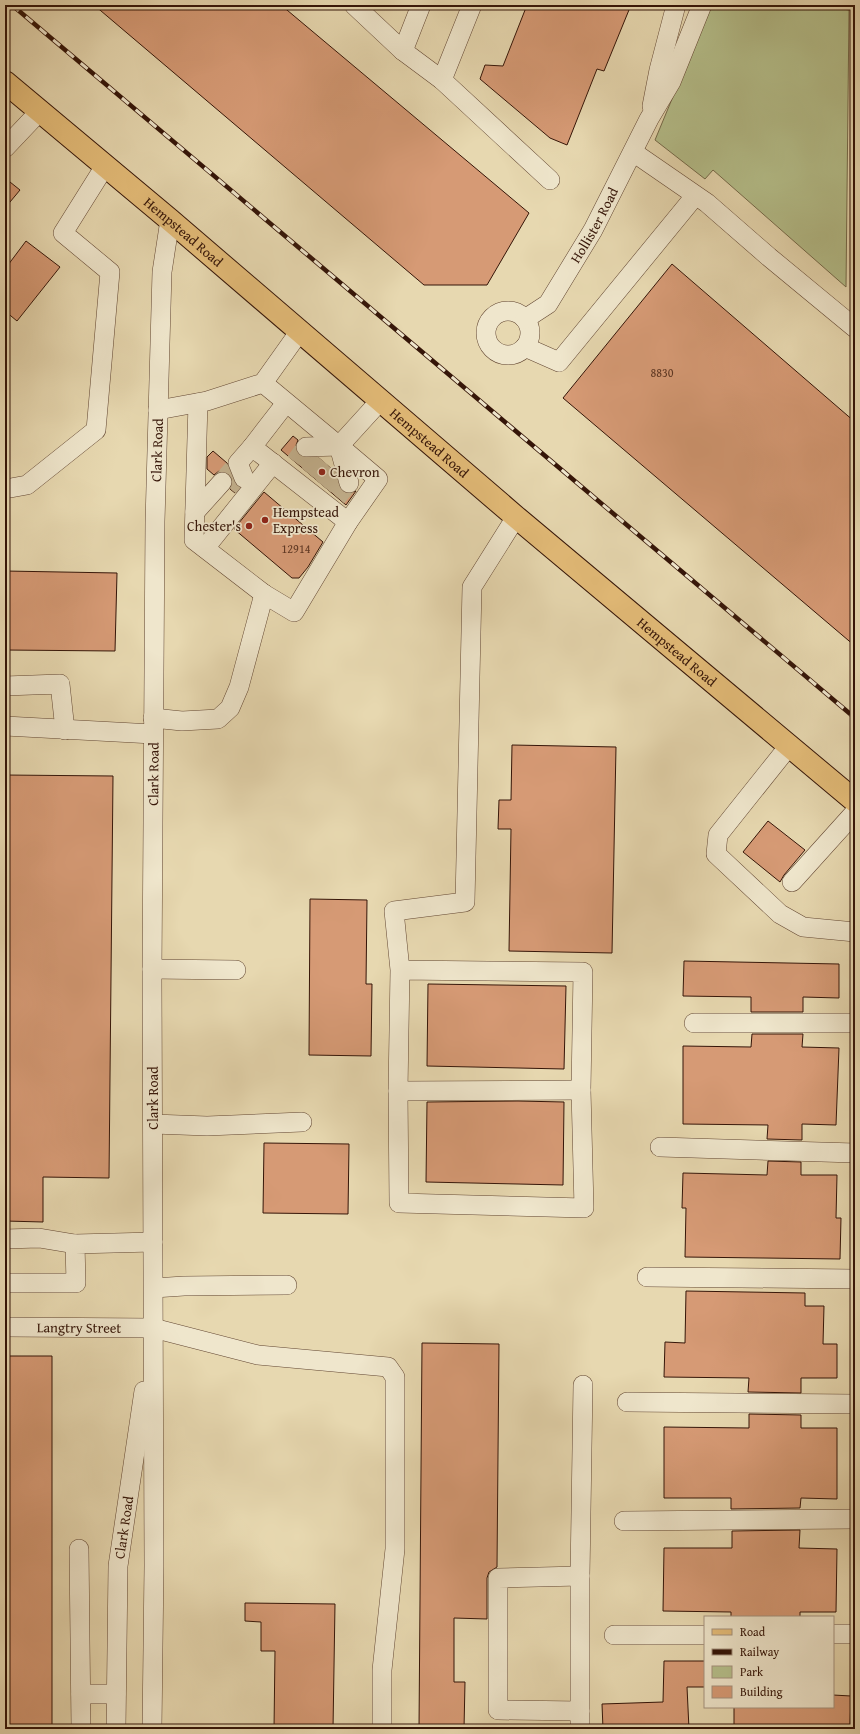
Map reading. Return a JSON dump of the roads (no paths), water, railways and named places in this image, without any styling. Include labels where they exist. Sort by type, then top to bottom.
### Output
[{"type":"main road","name":"Hempstead Road","points":[[5,82],[170,220],[516,517],[855,801]]},
{"type":"street","points":[[354,5],[403,50],[442,80],[550,180]]},
{"type":"street","points":[[403,50],[421,5]]},
{"type":"street","points":[[442,80],[472,5]]},
{"type":"street","name":"Hollister Road","points":[[649,119],[659,70],[676,5]]},
{"type":"street","name":"Hollister Road","points":[[525,319],[548,304],[593,230],[649,119],[672,82],[702,5]]},
{"type":"street","points":[[5,148],[40,111]]},
{"type":"street","points":[[633,152],[707,203],[769,257],[855,328]]},
{"type":"street","points":[[5,489],[27,485],[96,430],[110,272],[63,233],[105,166]]},
{"type":"street","points":[[525,347],[559,362],[696,196]]},
{"type":"street","name":"Clark Road","points":[[152,1729],[154,1566],[154,1288],[152,969],[155,522],[162,272],[170,220]]},
{"type":"street","points":[[506,311],[513,311],[525,319],[529,325],[530,333],[525,347],[519,352],[504,354],[492,347],[486,335],[486,328],[489,321],[499,313],[506,311]]},
{"type":"street","points":[[158,410],[198,403],[263,384],[300,331]]},
{"type":"street","points":[[198,403],[194,540],[264,594],[294,612],[348,522],[378,479],[263,384]]},
{"type":"street","points":[[321,459],[339,446],[380,401]]},
{"type":"street","points":[[195,512],[252,447],[286,402]]},
{"type":"street","points":[[306,447],[339,446]]},
{"type":"street","points":[[327,483],[339,446]]},
{"type":"street","points":[[252,447],[272,463],[327,483]]},
{"type":"street","points":[[295,462],[327,483],[348,522]]},
{"type":"street","points":[[205,548],[272,463]]},
{"type":"street","points":[[400,970],[583,972],[581,1090],[584,1208],[399,1203],[398,1091],[400,970],[394,911],[465,902],[472,587],[516,517]]},
{"type":"street","points":[[5,726],[65,730],[153,726],[182,721],[218,719],[230,708],[238,687],[264,594]]},
{"type":"street","points":[[5,686],[60,684],[65,730]]},
{"type":"street","points":[[789,746],[718,835],[716,854],[780,914],[803,927],[855,932]]},
{"type":"street","points":[[792,882],[855,812]]},
{"type":"street","points":[[152,969],[236,970]]},
{"type":"street","points":[[694,1023],[855,1023]]},
{"type":"street","points":[[398,1091],[581,1090]]},
{"type":"street","points":[[153,1124],[207,1126],[302,1122]]},
{"type":"street","points":[[660,1147],[855,1153]]},
{"type":"street","points":[[5,1239],[39,1238],[75,1244],[153,1242]]},
{"type":"street","points":[[5,1283],[76,1283],[75,1244]]},
{"type":"street","points":[[647,1277],[855,1279]]},
{"type":"street","points":[[154,1288],[184,1286],[286,1285]]},
{"type":"street","name":"Langtry Street","points":[[5,1327],[153,1328],[258,1355],[388,1367],[394,1377],[395,1549],[382,1670],[382,1729]]},
{"type":"street","name":"Clark Road","points":[[116,1729],[118,1566],[153,1328]]},
{"type":"street","points":[[580,1576],[498,1578],[498,1710],[580,1720],[580,1576],[583,1385]]},
{"type":"street","points":[[626,1402],[855,1404]]},
{"type":"street","points":[[624,1521],[855,1519]]},
{"type":"street","points":[[79,1548],[81,1729]]},
{"type":"street","points":[[834,1634],[855,1634]]},
{"type":"street","points":[[614,1635],[704,1635]]},
{"type":"street","points":[[81,1694],[116,1694]]},
{"type":"tunnel","points":[[295,462],[306,447]]},
{"type":"tunnel","points":[[309,474],[321,459]]},
{"type":"tunnel","points":[[222,482],[233,469]]},
{"type":"tunnel","points":[[323,486],[335,471]]},
{"type":"tunnel","points":[[233,491],[244,478]]},
{"type":"tunnel","points":[[337,497],[349,483]]},
{"type":"railway","points":[[12,5],[855,718]]},
{"type":"place","name":"Chevron","points":[[322,472]]},
{"type":"place","name":"Hempstead Express","points":[[265,520]]},
{"type":"place","name":"Chester's","points":[[249,526]]}]
